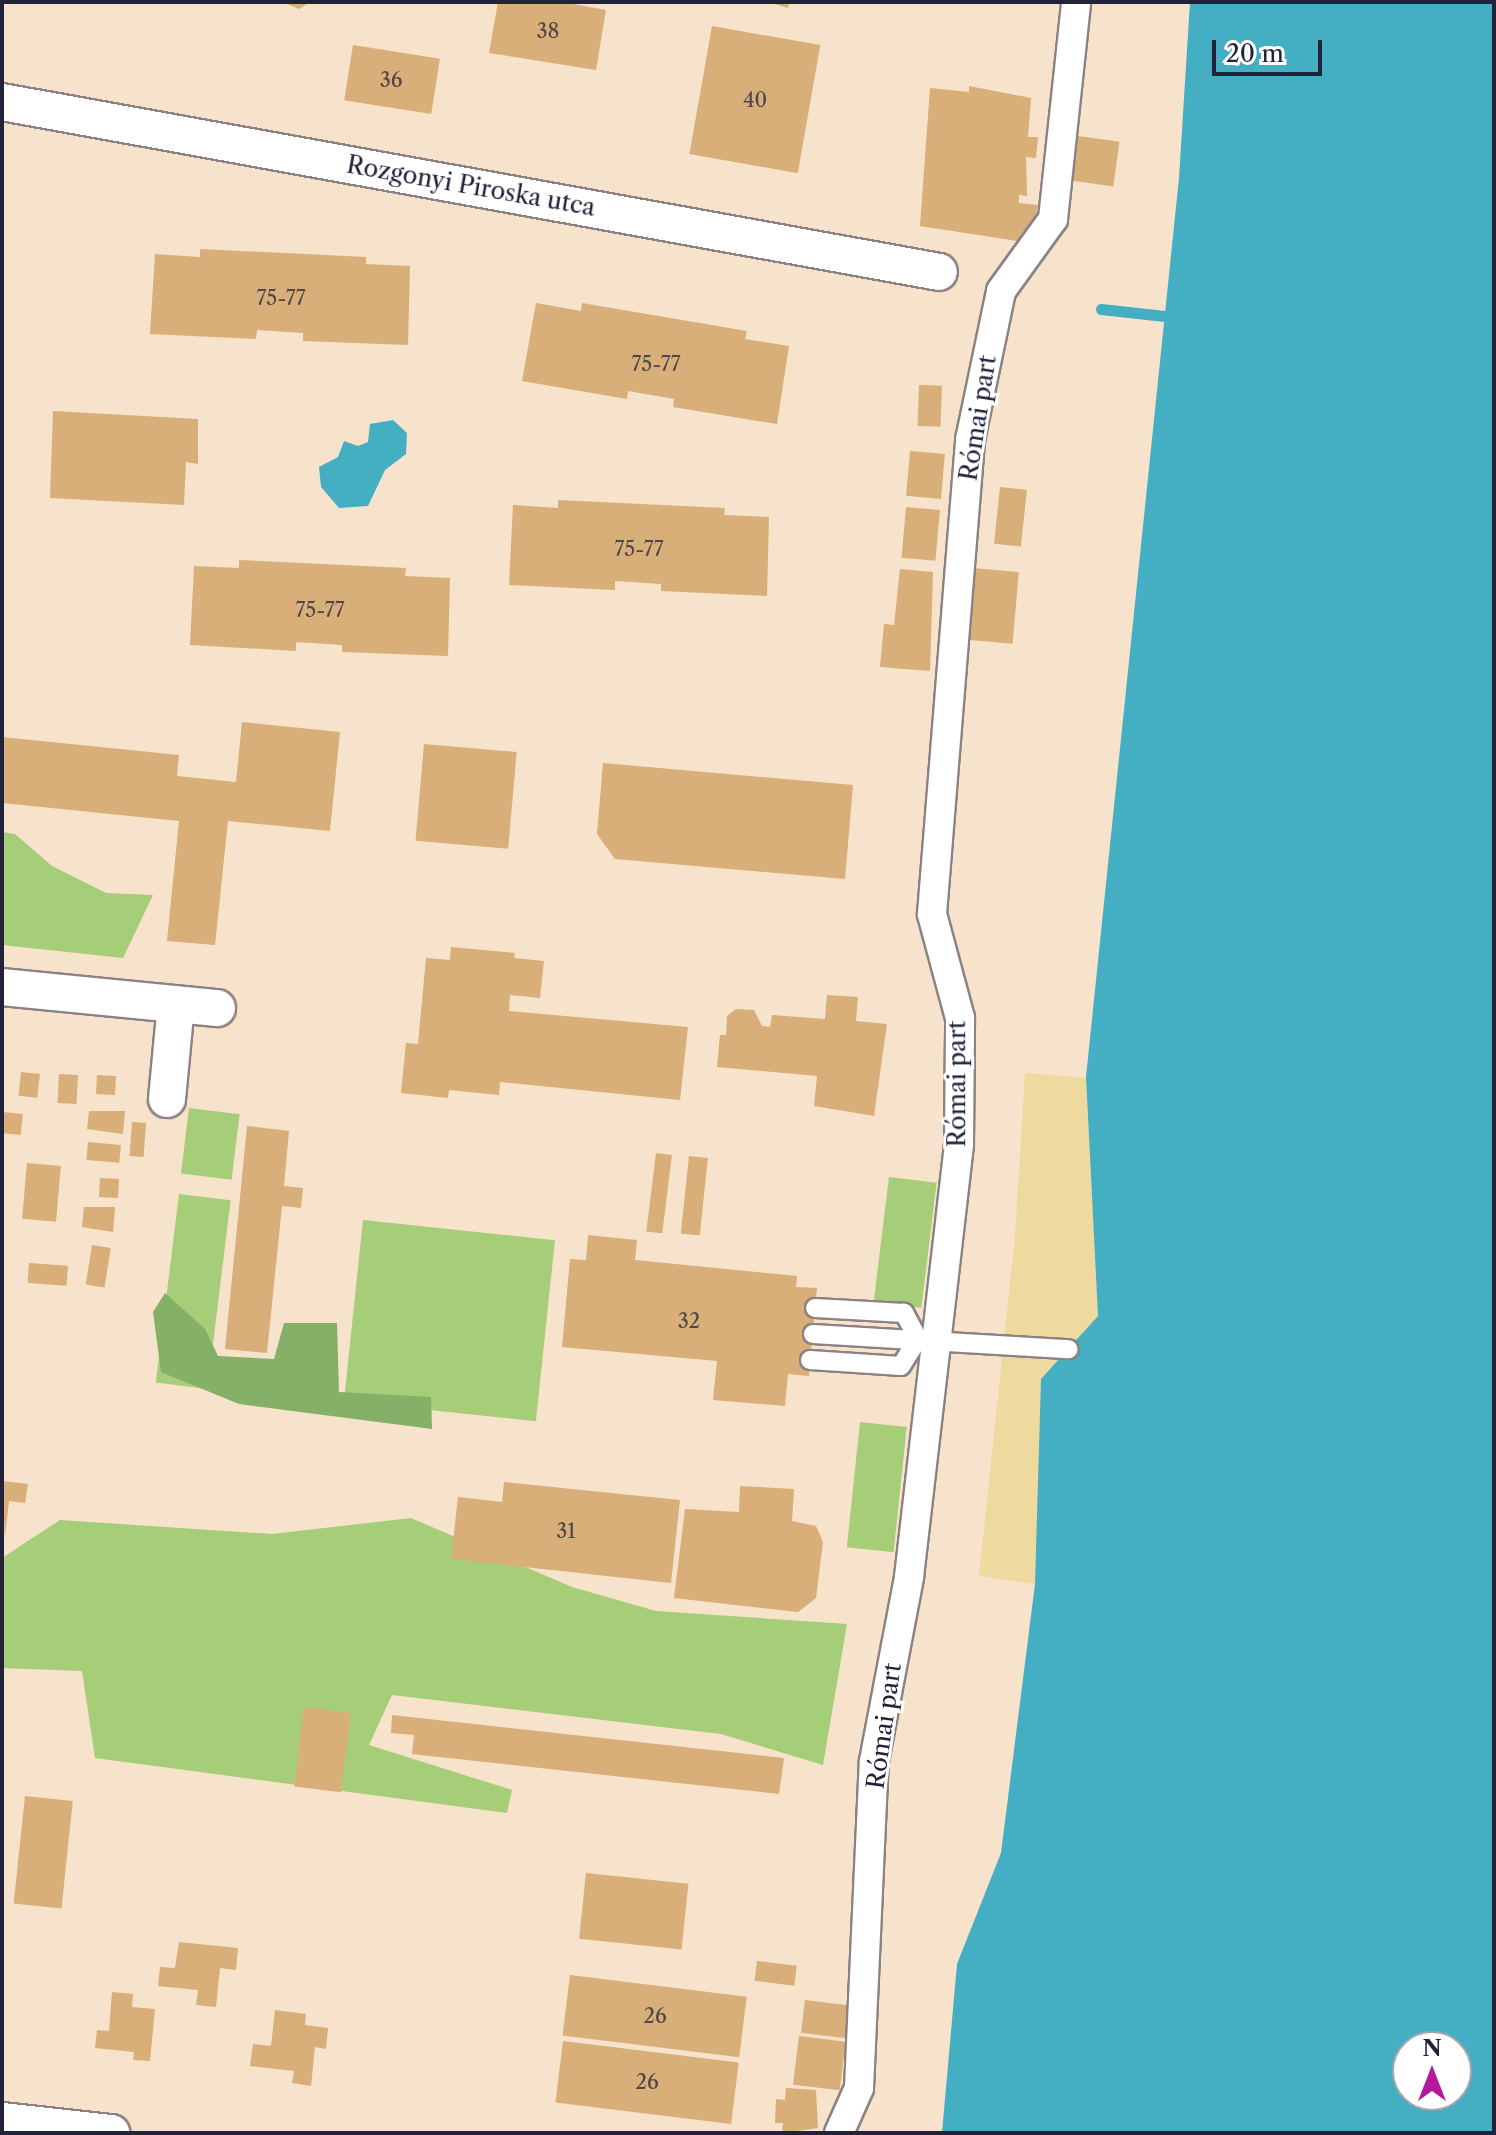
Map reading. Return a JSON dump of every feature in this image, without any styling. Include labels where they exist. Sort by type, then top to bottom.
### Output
[{"type":"street","name":"Római part","points":[[839,2133],[859,2088],[874,1761],[909,1577],[927,1344],[959,1144],[960,1018],[932,914],[970,440],[1001,291],[1053,219],[1076,2]]},
{"type":"street","name":"Rozgonyi Piroska utca","points":[[2,102],[939,272]]},
{"type":"street","points":[[2,987],[217,1008]]},
{"type":"street","points":[[167,1099],[176,1004]]},
{"type":"street","points":[[2,2121],[111,2133]]},
{"type":"lane","points":[[815,1308],[904,1313],[927,1344]]},
{"type":"lane","points":[[813,1334],[1065,1353]]},
{"type":"lane","points":[[832,1342],[927,1344]]},
{"type":"lane","points":[[810,1360],[901,1366],[927,1344]]},
{"type":"green space","points":[[2,832],[15,834],[52,866],[106,893],[153,895],[123,958],[2,945]]},
{"type":"green space","points":[[189,1108],[240,1114],[232,1180],[181,1174]]},
{"type":"green space","points":[[889,1177],[937,1183],[921,1308],[874,1302]]},
{"type":"green space","points":[[179,1194],[231,1200],[207,1389],[156,1383]]},
{"type":"green space","points":[[363,1220],[555,1240],[536,1421],[344,1401]]},
{"type":"green space","points":[[165,1293],[205,1329],[218,1356],[274,1359],[284,1323],[337,1323],[339,1392],[431,1397],[432,1429],[239,1404],[161,1372],[153,1312]]},
{"type":"green space","points":[[860,1422],[907,1427],[894,1552],[847,1547]]},
{"type":"green space","points":[[411,1518],[572,1587],[656,1611],[847,1624],[823,1765],[721,1734],[392,1695],[369,1745],[512,1790],[507,1813],[95,1758],[82,1671],[2,1668],[2,1558],[60,1520],[272,1534]]},
{"type":"sand","points":[[1025,1073],[1086,1078],[1098,1316],[1035,1584],[979,1576],[1015,1236]]},
{"type":"water","points":[[1190,2],[1494,2],[1494,2133],[942,2133],[957,1964],[1001,1853],[1035,1584],[1041,1379],[1098,1316],[1086,1077],[1179,178]]},
{"type":"water","points":[[393,420],[407,433],[406,454],[385,470],[368,506],[339,508],[321,487],[319,467],[338,457],[344,441],[358,446],[368,442],[370,424]]},
{"type":"building","points":[[283,2],[310,2],[299,9]]},
{"type":"building","points":[[498,2],[563,2],[606,10],[596,70],[489,53]]},
{"type":"building","points":[[768,2],[789,2],[788,8]]},
{"type":"building","points":[[712,26],[820,45],[798,173],[689,154]]},
{"type":"building","points":[[353,45],[440,59],[431,114],[344,100]]},
{"type":"building","points":[[969,86],[1031,98],[1028,137],[1038,137],[1036,158],[1026,157],[1027,196],[1019,195],[1019,203],[1038,205],[1034,226],[1017,241],[920,226],[930,88],[969,92]]},
{"type":"building","points":[[1071,135],[1120,142],[1113,186],[1065,180]]},
{"type":"building","points":[[200,249],[366,257],[366,264],[410,266],[408,345],[303,341],[303,333],[257,330],[256,339],[150,334],[155,254],[200,257]]},
{"type":"building","points":[[536,303],[581,311],[582,303],[747,331],[745,339],[789,346],[777,424],[673,407],[674,399],[628,391],[627,399],[522,381]]},
{"type":"building","points":[[919,385],[942,386],[941,427],[918,426]]},
{"type":"building","points":[[53,411],[198,419],[198,464],[186,462],[184,505],[50,498]]},
{"type":"building","points":[[910,451],[945,454],[941,499],[906,496]]},
{"type":"building","points":[[1000,487],[1027,490],[1021,547],[994,544]]},
{"type":"building","points":[[558,500],[725,508],[724,515],[769,517],[767,596],[661,591],[661,584],[615,581],[615,590],[509,585],[513,505],[558,508]]},
{"type":"building","points":[[906,507],[940,510],[935,561],[902,558]]},
{"type":"building","points":[[239,560],[406,568],[405,576],[450,578],[448,656],[342,652],[342,645],[296,642],[296,651],[190,645],[194,566],[239,568]]},
{"type":"building","points":[[973,568],[1019,572],[1013,644],[967,640]]},
{"type":"building","points":[[900,569],[933,572],[930,671],[880,667],[884,624],[894,625]]},
{"type":"building","points":[[242,722],[340,732],[330,831],[228,821],[215,945],[167,941],[179,821],[2,803],[2,737],[179,755],[177,776],[236,782]]},
{"type":"building","points":[[424,744],[517,752],[508,849],[416,841]]},
{"type":"building","points":[[603,763],[853,785],[845,879],[615,859],[597,834]]},
{"type":"building","points":[[451,947],[515,953],[514,958],[544,961],[540,998],[510,995],[509,1011],[688,1027],[680,1100],[500,1082],[499,1095],[449,1090],[448,1098],[401,1093],[406,1043],[418,1044],[426,958],[450,960]]},
{"type":"building","points":[[827,995],[858,997],[856,1021],[887,1024],[874,1116],[814,1106],[817,1076],[717,1067],[720,1035],[726,1035],[727,1016],[736,1009],[754,1010],[762,1026],[770,1027],[772,1015],[825,1019]]},
{"type":"building","points":[[21,1072],[40,1074],[37,1098],[18,1096]]},
{"type":"building","points":[[59,1074],[78,1075],[76,1104],[57,1103]]},
{"type":"building","points":[[97,1075],[116,1076],[115,1095],[96,1094]]},
{"type":"building","points":[[89,1111],[125,1111],[123,1134],[87,1129]]},
{"type":"building","points":[[3,1112],[23,1114],[21,1135],[2,1133]]},
{"type":"building","points":[[132,1122],[146,1123],[144,1157],[130,1156]]},
{"type":"building","points":[[247,1126],[289,1131],[284,1186],[303,1188],[301,1208],[282,1206],[267,1353],[225,1349]]},
{"type":"building","points":[[88,1142],[121,1145],[119,1163],[86,1160]]},
{"type":"building","points":[[656,1153],[672,1155],[662,1233],[646,1231]]},
{"type":"building","points":[[689,1156],[708,1158],[700,1236],[681,1234]]},
{"type":"building","points":[[27,1163],[61,1166],[56,1222],[22,1219]]},
{"type":"building","points":[[100,1178],[119,1179],[118,1198],[99,1197]]},
{"type":"building","points":[[84,1207],[115,1207],[113,1232],[82,1227]]},
{"type":"building","points":[[588,1235],[637,1240],[635,1260],[797,1276],[796,1287],[817,1288],[809,1376],[788,1374],[785,1406],[713,1400],[717,1361],[562,1347],[570,1259],[586,1260]]},
{"type":"building","points":[[92,1245],[111,1248],[105,1287],[86,1285]]},
{"type":"building","points":[[29,1263],[68,1266],[67,1286],[28,1283]]},
{"type":"building","points":[[2,1481],[28,1484],[25,1503],[9,1501],[5,1537]]},
{"type":"building","points":[[504,1482],[680,1500],[671,1583],[451,1559],[458,1497],[502,1502]]},
{"type":"building","points":[[740,1486],[794,1489],[792,1521],[816,1526],[823,1542],[816,1598],[798,1612],[674,1598],[685,1509],[739,1512]]},
{"type":"building","points":[[304,1707],[351,1713],[341,1792],[294,1786]]},
{"type":"building","points":[[392,1715],[784,1758],[779,1794],[412,1754],[414,1735],[391,1733]]},
{"type":"building","points":[[25,1796],[73,1801],[61,1908],[14,1903]]},
{"type":"building","points":[[586,1873],[688,1884],[682,1949],[579,1939]]},
{"type":"building","points":[[179,1942],[238,1948],[236,1970],[220,1968],[216,2007],[196,2005],[198,1990],[158,1986],[160,1967],[175,1968]]},
{"type":"building","points":[[757,1961],[797,1966],[794,1986],[755,1981]]},
{"type":"building","points":[[570,1975],[747,1997],[739,2057],[563,2036]]},
{"type":"building","points":[[112,1992],[133,1994],[132,2007],[155,2009],[150,2061],[133,2060],[134,2052],[95,2048],[97,2030],[109,2031]]},
{"type":"building","points":[[805,2000],[852,2006],[848,2038],[801,2033]]},
{"type":"building","points":[[275,2010],[306,2014],[305,2025],[328,2028],[326,2049],[315,2047],[311,2086],[292,2083],[294,2071],[250,2066],[253,2044],[271,2046]]},
{"type":"building","points":[[799,2036],[846,2042],[840,2090],[793,2085]]},
{"type":"building","points":[[563,2041],[739,2063],[731,2124],[555,2103]]},
{"type":"building","points":[[786,2088],[816,2090],[818,2128],[782,2133],[783,2123],[775,2123],[776,2099],[785,2100]]},
{"type":"waterway","points":[[1101,309],[1165,316]]}]
